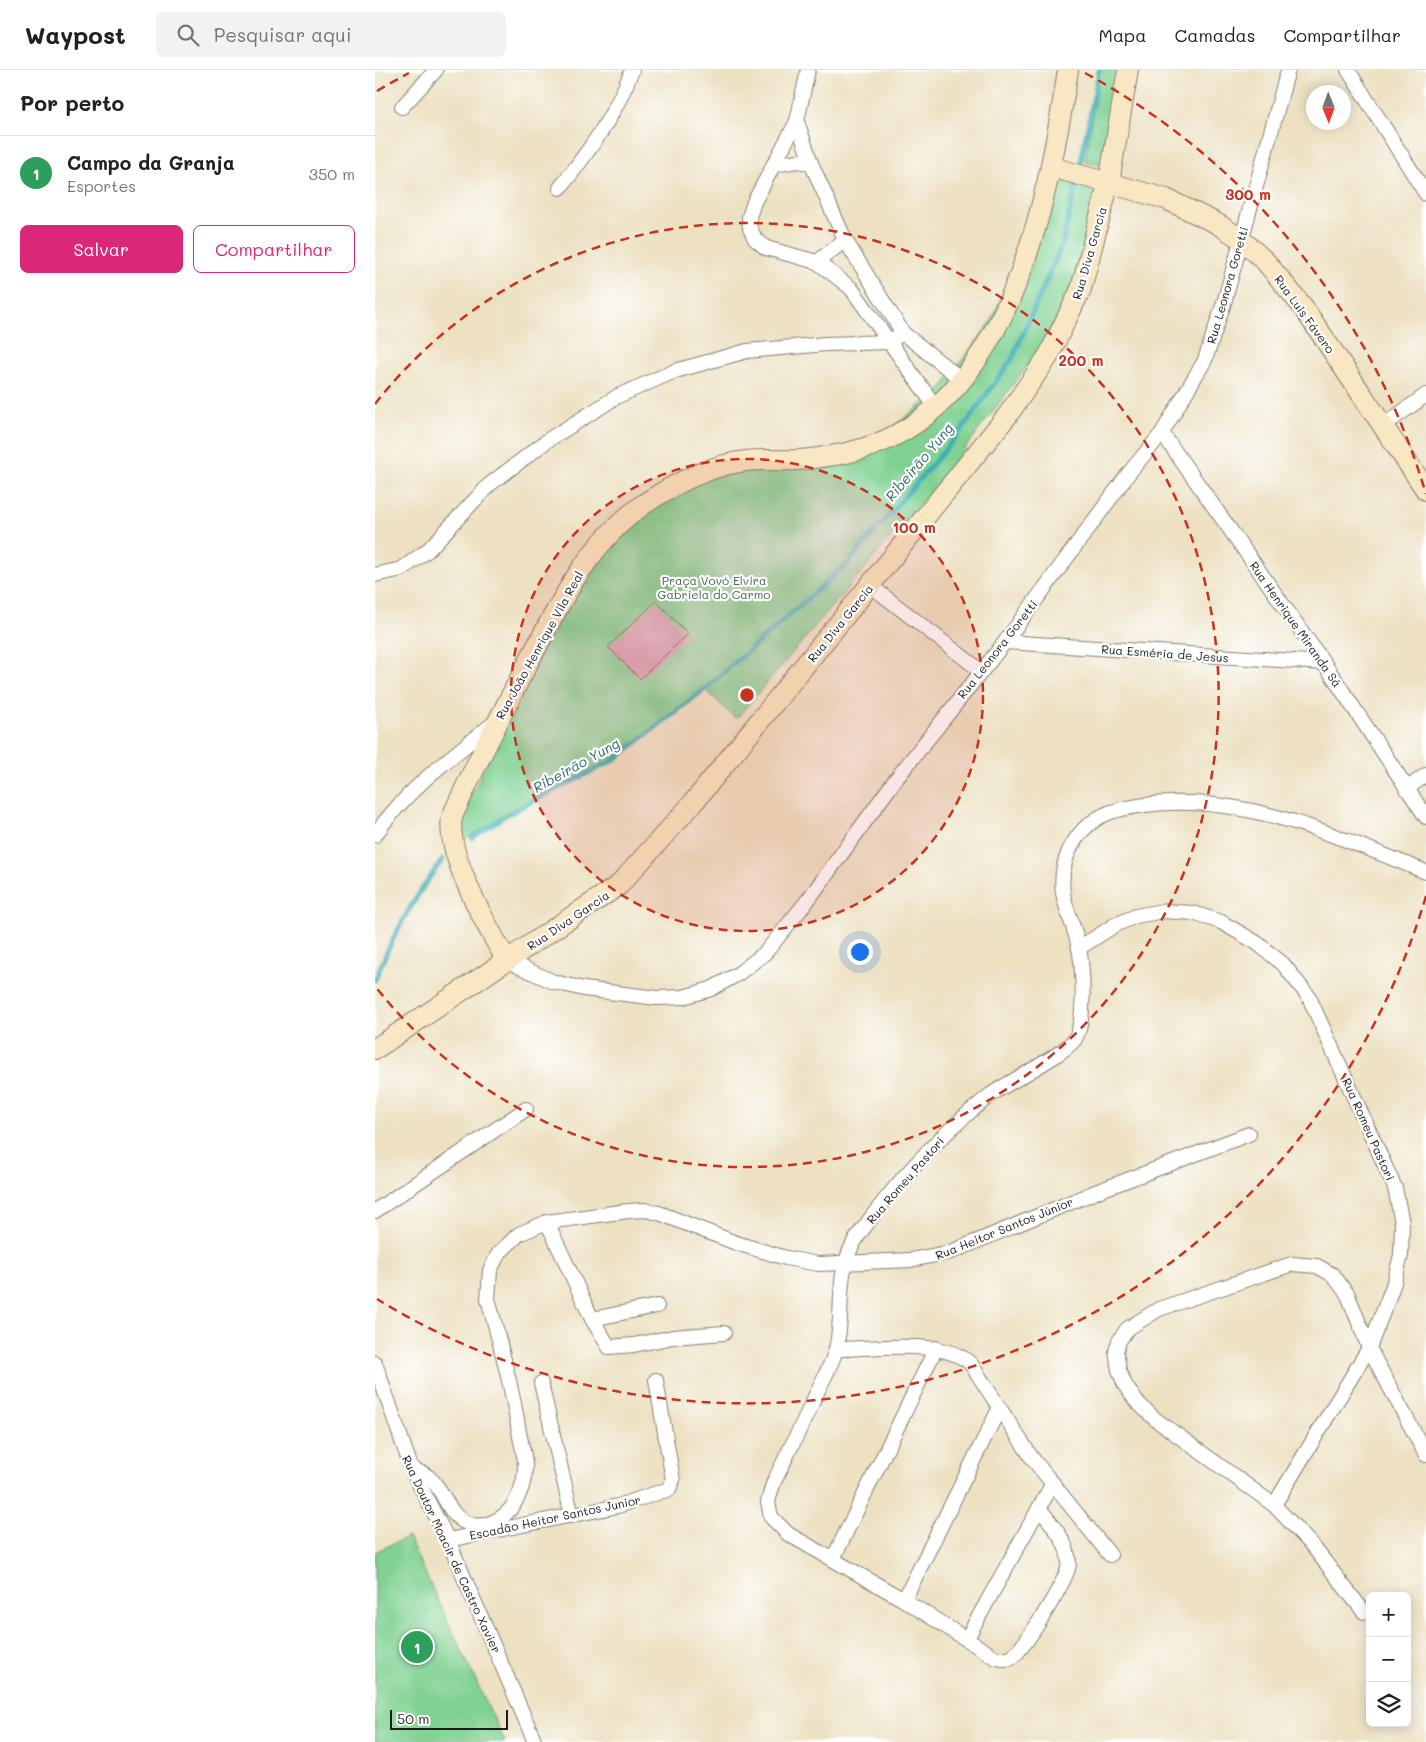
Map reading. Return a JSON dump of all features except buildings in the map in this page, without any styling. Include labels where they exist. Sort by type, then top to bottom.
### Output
[{"type":"street","points":[[402,108],[436,70]]},
{"type":"street","points":[[560,188],[596,142],[632,70]]},
{"type":"street","points":[[808,70],[797,121],[754,202],[749,217],[749,228],[755,239],[765,248],[817,262],[851,288],[935,406]]},
{"type":"street","name":"Rua João Henrique Vila Real","points":[[507,961],[487,926],[469,886],[451,838],[450,828],[455,810],[498,720],[569,586],[588,558],[616,527],[642,506],[680,482],[725,465],[746,461],[799,460],[866,448],[903,432],[935,406],[961,379],[998,323],[1021,275],[1056,168],[1067,70]]},
{"type":"street","name":"Rua Diva Garcia","points":[[375,1049],[619,885],[693,803],[871,586],[1007,416],[1049,355],[1081,289],[1100,180],[1128,70]]},
{"type":"street","name":"Rua Leonora Goretti","points":[[507,961],[555,982],[657,998],[683,997],[711,989],[738,974],[765,953],[808,900],[896,779],[1005,642],[1129,473],[1162,433],[1205,360],[1224,303],[1288,70]]},
{"type":"street","points":[[1347,70],[1426,194]]},
{"type":"street","points":[[797,121],[811,163],[845,240],[903,333],[961,379]]},
{"type":"street","points":[[773,165],[798,161],[811,163]]},
{"type":"street","name":"Rua Luis Fávero","points":[[1056,168],[1166,199],[1215,223],[1241,239],[1265,261],[1303,307],[1426,490]]},
{"type":"street","points":[[817,262],[845,240]]},
{"type":"street","points":[[375,575],[403,569],[427,550],[489,484],[548,440],[619,396],[675,371],[747,351],[825,344],[888,342],[903,333]]},
{"type":"street","points":[[1383,426],[1426,395]]},
{"type":"street","name":"Rua Henrique Miranda Sá","points":[[1162,433],[1324,663],[1426,817]]},
{"type":"street","points":[[871,586],[981,671]]},
{"type":"street","name":"Rua Esméria de Jesus","points":[[1005,642],[1324,663]]},
{"type":"street","points":[[375,835],[389,814],[428,776],[498,720]]},
{"type":"street","points":[[1406,789],[1426,775]]},
{"type":"street","name":"Rua Romeu Pastori","points":[[844,1264],[859,1234],[934,1143],[992,1094],[1063,1049],[1075,1039],[1080,1023],[1082,1001],[1079,948],[1063,893],[1063,872],[1069,848],[1097,817],[1121,809],[1157,804],[1192,803],[1253,811],[1321,831],[1426,872]]},
{"type":"street","name":"Rua Romeu Pastori","points":[[1079,948],[1115,925],[1136,916],[1163,911],[1193,912],[1221,922],[1257,942],[1283,964],[1309,997],[1395,1188],[1402,1223],[1399,1263],[1369,1348],[1274,1505]]},
{"type":"street","points":[[375,1211],[526,1110]]},
{"type":"street","name":"Rua Heitor Santos Júnior","points":[[412,1470],[429,1476],[457,1517],[467,1524],[489,1524],[505,1516],[515,1504],[521,1488],[525,1466],[514,1401],[487,1299],[487,1283],[490,1270],[499,1253],[519,1234],[547,1222],[645,1210],[678,1220],[735,1243],[786,1258],[818,1264],[920,1259],[951,1252],[1098,1191],[1249,1134]]},
{"type":"street","points":[[547,1222],[605,1344],[615,1348],[673,1337],[724,1332]]},
{"type":"street","points":[[844,1264],[836,1349],[773,1484],[768,1502],[771,1517],[779,1526],[967,1638],[996,1658],[1011,1658],[1036,1627],[1066,1577],[1069,1566],[1064,1542],[1039,1508]]},
{"type":"street","points":[[1364,1612],[1311,1544],[1274,1505],[1155,1419],[1136,1401],[1125,1385],[1119,1370],[1116,1351],[1119,1340],[1127,1329],[1159,1309],[1292,1264],[1317,1266],[1333,1275],[1348,1295],[1369,1348],[1426,1455]]},
{"type":"street","points":[[592,1319],[657,1306]]},
{"type":"street","points":[[836,1349],[936,1348],[957,1354],[971,1364],[1032,1458],[1110,1555]]},
{"type":"street","points":[[833,1559],[936,1348]]},
{"type":"street","name":"Rua Doutor Moacir de Castro Xavier","points":[[375,1363],[412,1470],[448,1540],[535,1742]]},
{"type":"street","name":"Escadão Heitor Santos Junior","points":[[448,1540],[618,1506],[659,1494],[669,1489],[672,1485],[672,1473],[656,1380]]},
{"type":"street","points":[[541,1383],[572,1516]]},
{"type":"street","points":[[904,1600],[999,1409]]},
{"type":"street","points":[[967,1638],[1053,1483]]},
{"type":"green space","points":[[1100,70],[1123,70],[1106,167],[1085,161]]},
{"type":"green space","name":"Praça Vovó Elvira Gabriela do Carmo","points":[[1051,177],[1097,186],[1084,250],[1070,291],[1042,346],[951,467],[736,719],[705,689],[614,760],[506,815],[456,844],[458,822],[572,588],[643,511],[708,476],[864,450],[940,390],[991,322]]},
{"type":"green space","points":[[408,1537],[505,1742],[375,1742],[375,1552]]},
{"type":"waterway","name":"Ribeirão Yung","points":[[1079,171],[1099,70]]},
{"type":"waterway","name":"Ribeirão Yung","points":[[472,838],[506,815],[614,760],[705,689],[848,563],[960,432],[1012,359],[1062,245],[1077,180]]},
{"type":"waterway","name":"Ribeirão Yung","points":[[375,980],[405,917],[443,859]]},
{"type":"place","name":"Campo da Granja","points":[[417,1647]]}]
